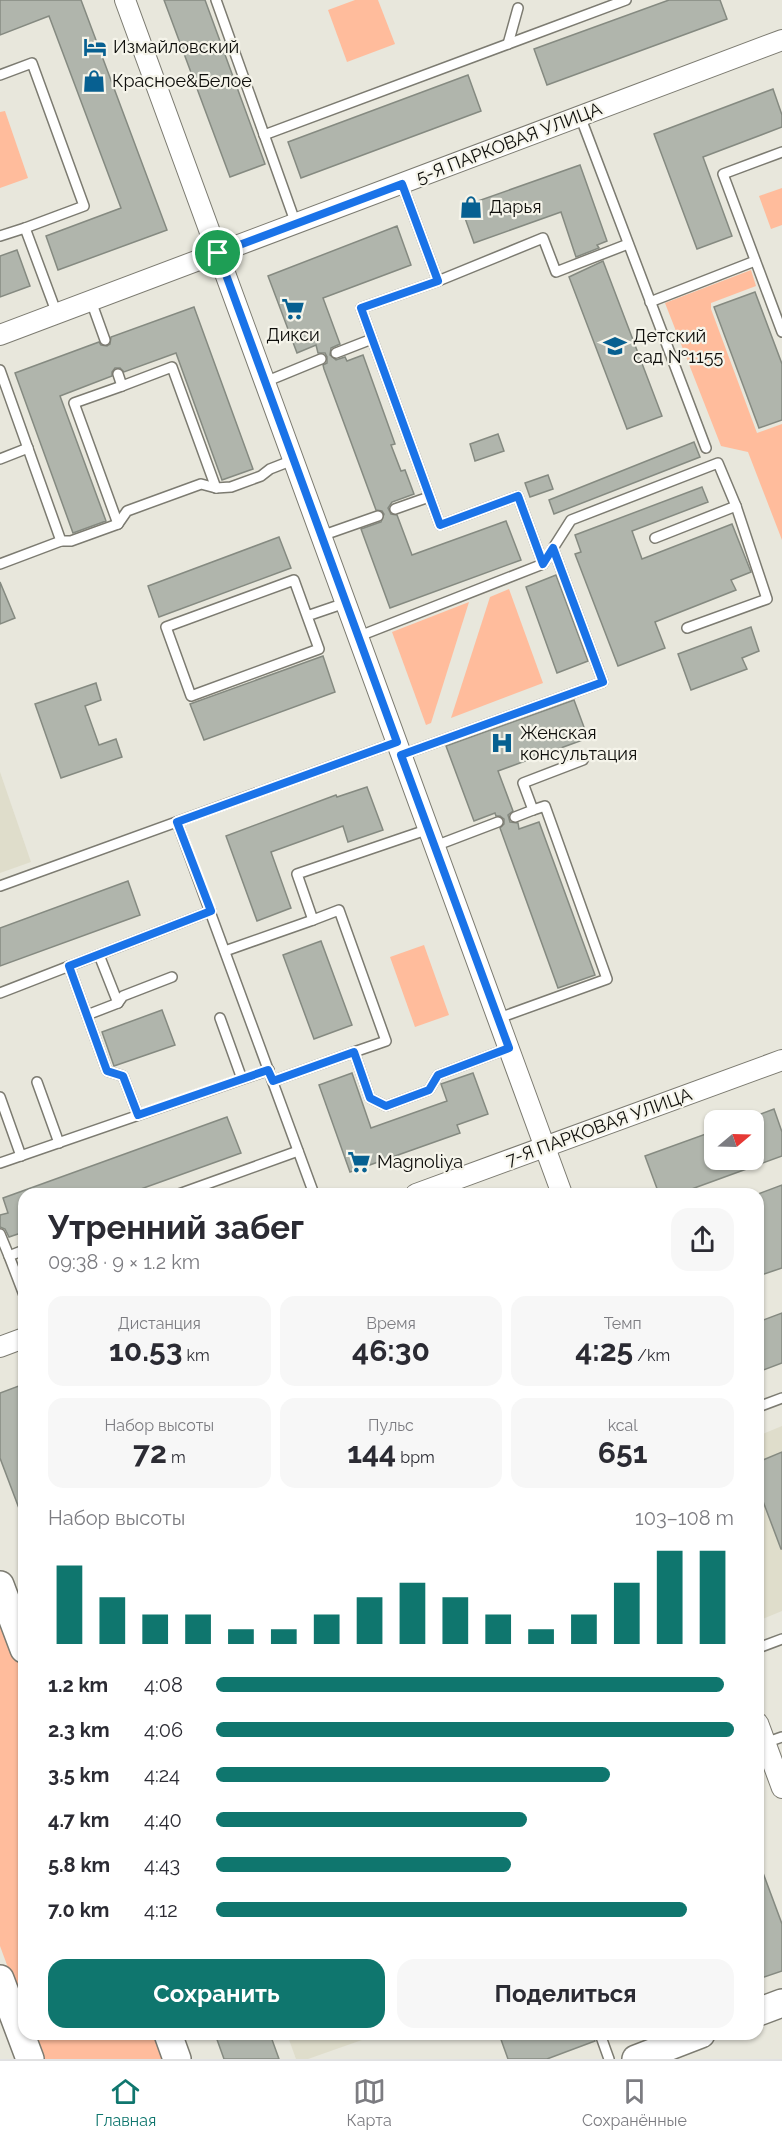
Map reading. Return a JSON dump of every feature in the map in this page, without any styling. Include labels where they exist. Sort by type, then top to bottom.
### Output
[{"type":"street","points":[[125,0],[560,1188]]},
{"type":"street","name":"5-Я ПАРКОВАЯ УЛИЦА","points":[[0,335],[782,40]]},
{"type":"street","name":"7-Я ПАРКОВАЯ УЛИЦА","points":[[432,1188],[781,1064]]},
{"type":"street","points":[[0,1347],[18,1340]]},
{"type":"street","points":[[0,1585],[18,1633]]},
{"type":"street","points":[[768,1742],[782,1788]]},
{"type":"street","points":[[0,1979],[18,2027]]},
{"type":"street","points":[[764,2010],[782,2002]]},
{"type":"street","points":[[23,2040],[30,2059]]},
{"type":"street","points":[[170,2040],[177,2059]]},
{"type":"street","points":[[636,2059],[685,2040]]},
{"type":"lane","points":[[216,0],[296,224]]},
{"type":"lane","points":[[264,135],[626,0]]},
{"type":"lane","points":[[508,44],[518,8]]},
{"type":"lane","points":[[0,75],[32,63],[84,206],[0,236]]},
{"type":"lane","points":[[580,117],[706,448]]},
{"type":"lane","points":[[782,152],[723,174],[782,332]]},
{"type":"lane","points":[[402,184],[438,281]]},
{"type":"lane","points":[[25,228],[57,314]]},
{"type":"lane","points":[[543,564],[518,496],[440,525],[361,308],[438,281],[543,238],[556,272],[628,244]]},
{"type":"lane","points":[[650,302],[755,261]]},
{"type":"lane","points":[[91,301],[105,339]]},
{"type":"lane","points":[[336,354],[372,339]]},
{"type":"lane","points":[[264,382],[321,359]]},
{"type":"lane","points":[[118,524],[74,403],[172,367],[216,488]]},
{"type":"lane","points":[[0,370],[61,541]]},
{"type":"lane","points":[[118,374],[122,386]]},
{"type":"lane","points":[[0,459],[28,448]]},
{"type":"lane","points":[[0,564],[61,541],[71,541],[118,524],[127,511],[201,484],[216,488],[231,487],[261,477],[270,469],[293,460]]},
{"type":"lane","points":[[357,637],[543,564],[571,520],[718,463],[736,506],[767,599],[687,628]]},
{"type":"lane","points":[[394,509],[429,497]]},
{"type":"lane","points":[[655,538],[736,506]]},
{"type":"lane","points":[[321,536],[378,516]]},
{"type":"lane","points":[[0,886],[177,822],[603,682],[553,548]]},
{"type":"lane","points":[[294,580],[307,616],[319,649],[187,698],[166,627],[294,580]]},
{"type":"lane","points":[[307,616],[345,603]]},
{"type":"lane","points":[[533,810],[523,783],[583,760]]},
{"type":"lane","points":[[499,1018],[607,979],[545,806],[515,817]]},
{"type":"lane","points":[[177,822],[312,1188]]},
{"type":"lane","points":[[313,920],[297,874],[498,822]]},
{"type":"lane","points":[[225,951],[339,910],[386,1041],[273,1081]]},
{"type":"lane","points":[[0,993],[211,911]]},
{"type":"lane","points":[[99,955],[118,1003]]},
{"type":"lane","points":[[69,966],[107,1071],[123,1076],[138,1115]]},
{"type":"lane","points":[[87,1015],[118,1003],[123,996],[172,977]]},
{"type":"lane","points":[[220,1018],[242,1079]]},
{"type":"lane","points":[[354,1052],[370,1098],[386,1106],[429,1090],[438,1075],[509,1048]]},
{"type":"lane","points":[[0,1163],[268,1070]]},
{"type":"lane","points":[[37,1082],[59,1143]]},
{"type":"lane","points":[[0,1097],[21,1156]]},
{"type":"lane","points":[[196,1188],[298,1151]]},
{"type":"lane","points":[[0,1234],[18,1279]]},
{"type":"lane","points":[[9,1256],[18,1252]]},
{"type":"lane","points":[[764,1405],[782,1398]]},
{"type":"lane","points":[[764,1646],[782,1638]]},
{"type":"lane","points":[[602,2040],[609,2059]]},
{"type":"shaded area","points":[[355,0],[378,0],[395,44],[347,62],[328,10]]},
{"type":"shaded area","points":[[5,111],[28,178],[0,188],[0,112]]},
{"type":"shaded area","points":[[782,188],[782,225],[771,229],[759,196]]},
{"type":"shaded area","points":[[751,270],[756,286],[711,303],[711,309],[757,433],[782,424],[782,540],[748,452],[721,446],[665,303]]},
{"type":"shaded area","points":[[509,589],[543,683],[451,718],[490,597]]},
{"type":"shaded area","points":[[469,602],[431,723],[426,725],[392,632]]},
{"type":"shaded area","points":[[0,772],[31,862],[0,873]]},
{"type":"shaded area","points":[[424,945],[449,1015],[415,1027],[390,957]]},
{"type":"shaded area","points":[[782,1426],[782,1611],[764,1618],[764,1434]]},
{"type":"shaded area","points":[[0,1605],[18,1653],[18,1995],[0,1946]]},
{"type":"shaded area","points":[[35,2040],[162,2040],[169,2059],[42,2059]]},
{"type":"shaded area","points":[[289,2040],[362,2040],[308,2059],[296,2059]]},
{"type":"building","points":[[0,0],[81,0],[167,230],[58,270],[46,236],[121,208],[49,16],[0,35]]},
{"type":"building","points":[[164,0],[205,0],[265,164],[230,177]]},
{"type":"building","points":[[669,0],[720,0],[727,19],[547,85],[534,49]]},
{"type":"building","points":[[468,75],[481,111],[301,178],[288,142]]},
{"type":"building","points":[[773,89],[782,115],[782,127],[703,157],[732,236],[697,249],[654,134]]},
{"type":"building","points":[[580,165],[607,241],[597,245],[599,248],[576,257],[561,212],[474,243],[461,207]]},
{"type":"building","points":[[397,226],[411,265],[323,298],[340,344],[331,348],[330,355],[336,360],[345,357],[347,361],[363,355],[395,444],[391,445],[401,471],[405,470],[414,494],[392,502],[388,508],[391,514],[397,515],[412,555],[506,521],[521,560],[390,608],[361,529],[381,522],[384,514],[376,510],[324,369],[323,365],[327,363],[327,357],[325,353],[318,353],[316,345],[297,353],[268,276]]},
{"type":"building","points":[[17,250],[30,286],[0,297],[0,256]]},
{"type":"building","points":[[603,261],[662,416],[627,429],[569,277]]},
{"type":"building","points":[[755,292],[782,364],[782,420],[759,428],[714,307]]},
{"type":"building","points":[[194,307],[253,469],[222,480],[176,353],[124,372],[120,368],[115,368],[112,376],[60,396],[106,521],[73,533],[15,373],[99,342],[107,346],[110,344],[111,337]]},
{"type":"building","points":[[498,434],[504,451],[475,461],[470,444]]},
{"type":"building","points":[[694,442],[700,457],[554,514],[549,500]]},
{"type":"building","points":[[548,475],[553,489],[530,497],[525,483]]},
{"type":"building","points":[[702,487],[708,502],[632,531],[642,559],[732,524],[751,572],[731,580],[736,590],[655,622],[665,648],[618,666],[575,554],[581,552],[575,535]]},
{"type":"building","points":[[279,537],[291,568],[159,617],[148,586]]},
{"type":"building","points":[[556,575],[588,661],[557,673],[526,587]]},
{"type":"building","points":[[0,582],[15,618],[0,624]]},
{"type":"building","points":[[751,627],[759,651],[742,658],[747,669],[691,690],[678,654]]},
{"type":"building","points":[[323,656],[335,692],[204,740],[190,704]]},
{"type":"building","points":[[96,683],[101,700],[85,706],[99,745],[116,739],[122,757],[61,778],[35,704]]},
{"type":"building","points":[[574,700],[588,738],[498,771],[513,811],[508,815],[510,822],[518,823],[519,829],[539,822],[595,975],[558,988],[500,828],[504,824],[504,819],[496,816],[495,813],[474,821],[446,746]]},
{"type":"building","points":[[367,787],[383,830],[348,842],[343,826],[271,852],[291,908],[257,921],[226,836],[336,795],[337,797]]},
{"type":"building","points":[[128,881],[140,915],[0,966],[0,928]]},
{"type":"building","points":[[321,941],[352,1025],[314,1039],[283,955]]},
{"type":"building","points":[[162,1010],[175,1045],[114,1066],[102,1032]]},
{"type":"building","points":[[352,1073],[371,1128],[447,1101],[441,1084],[473,1073],[488,1114],[457,1125],[460,1133],[350,1172],[319,1085]]},
{"type":"building","points":[[774,1109],[782,1132],[782,1156],[764,1163],[764,1113]]},
{"type":"building","points":[[227,1117],[241,1153],[144,1188],[31,1188]]},
{"type":"building","points":[[704,1135],[704,1170],[744,1170],[694,1188],[657,1188],[645,1156]]},
{"type":"building","points":[[782,1185],[782,1268],[764,1274],[764,1192]]},
{"type":"building","points":[[18,1193],[18,1234],[9,1237],[5,1229],[0,1227],[0,1215],[8,1213],[3,1198]]},
{"type":"building","points":[[782,1313],[782,1363],[764,1370],[764,1320]]},
{"type":"building","points":[[18,1386],[18,1506],[0,1458],[0,1393]]},
{"type":"building","points":[[782,1452],[782,1549],[764,1504],[764,1460]]},
{"type":"building","points":[[764,1875],[782,1924],[782,1971],[764,1977]]},
{"type":"building","points":[[217,2040],[272,2040],[279,2059],[224,2059]]},
{"type":"building","points":[[501,2040],[595,2041],[547,2059],[508,2059]]},
{"type":"place","name":"Измайловский","points":[[95,47]]},
{"type":"place","name":"Красное&Белое","points":[[94,81]]},
{"type":"place","name":"Дарья","points":[[471,207]]},
{"type":"place","name":"Дикси","points":[[293,309]]},
{"type":"place","name":"Детский сад №1155","points":[[615,346]]},
{"type":"place","name":"Женская консультация","points":[[502,743]]},
{"type":"place","name":"Magnoliya","points":[[359,1162]]},
{"type":"route","points":[[402,184],[438,281],[361,308],[440,525],[518,496],[543,564],[553,548],[603,682],[401,755],[509,1048],[438,1075],[429,1090],[386,1106],[370,1098],[354,1052],[273,1081],[268,1070],[138,1115],[123,1076],[107,1071],[69,966],[211,911],[177,822],[397,742],[218,253],[402,184]]}]
